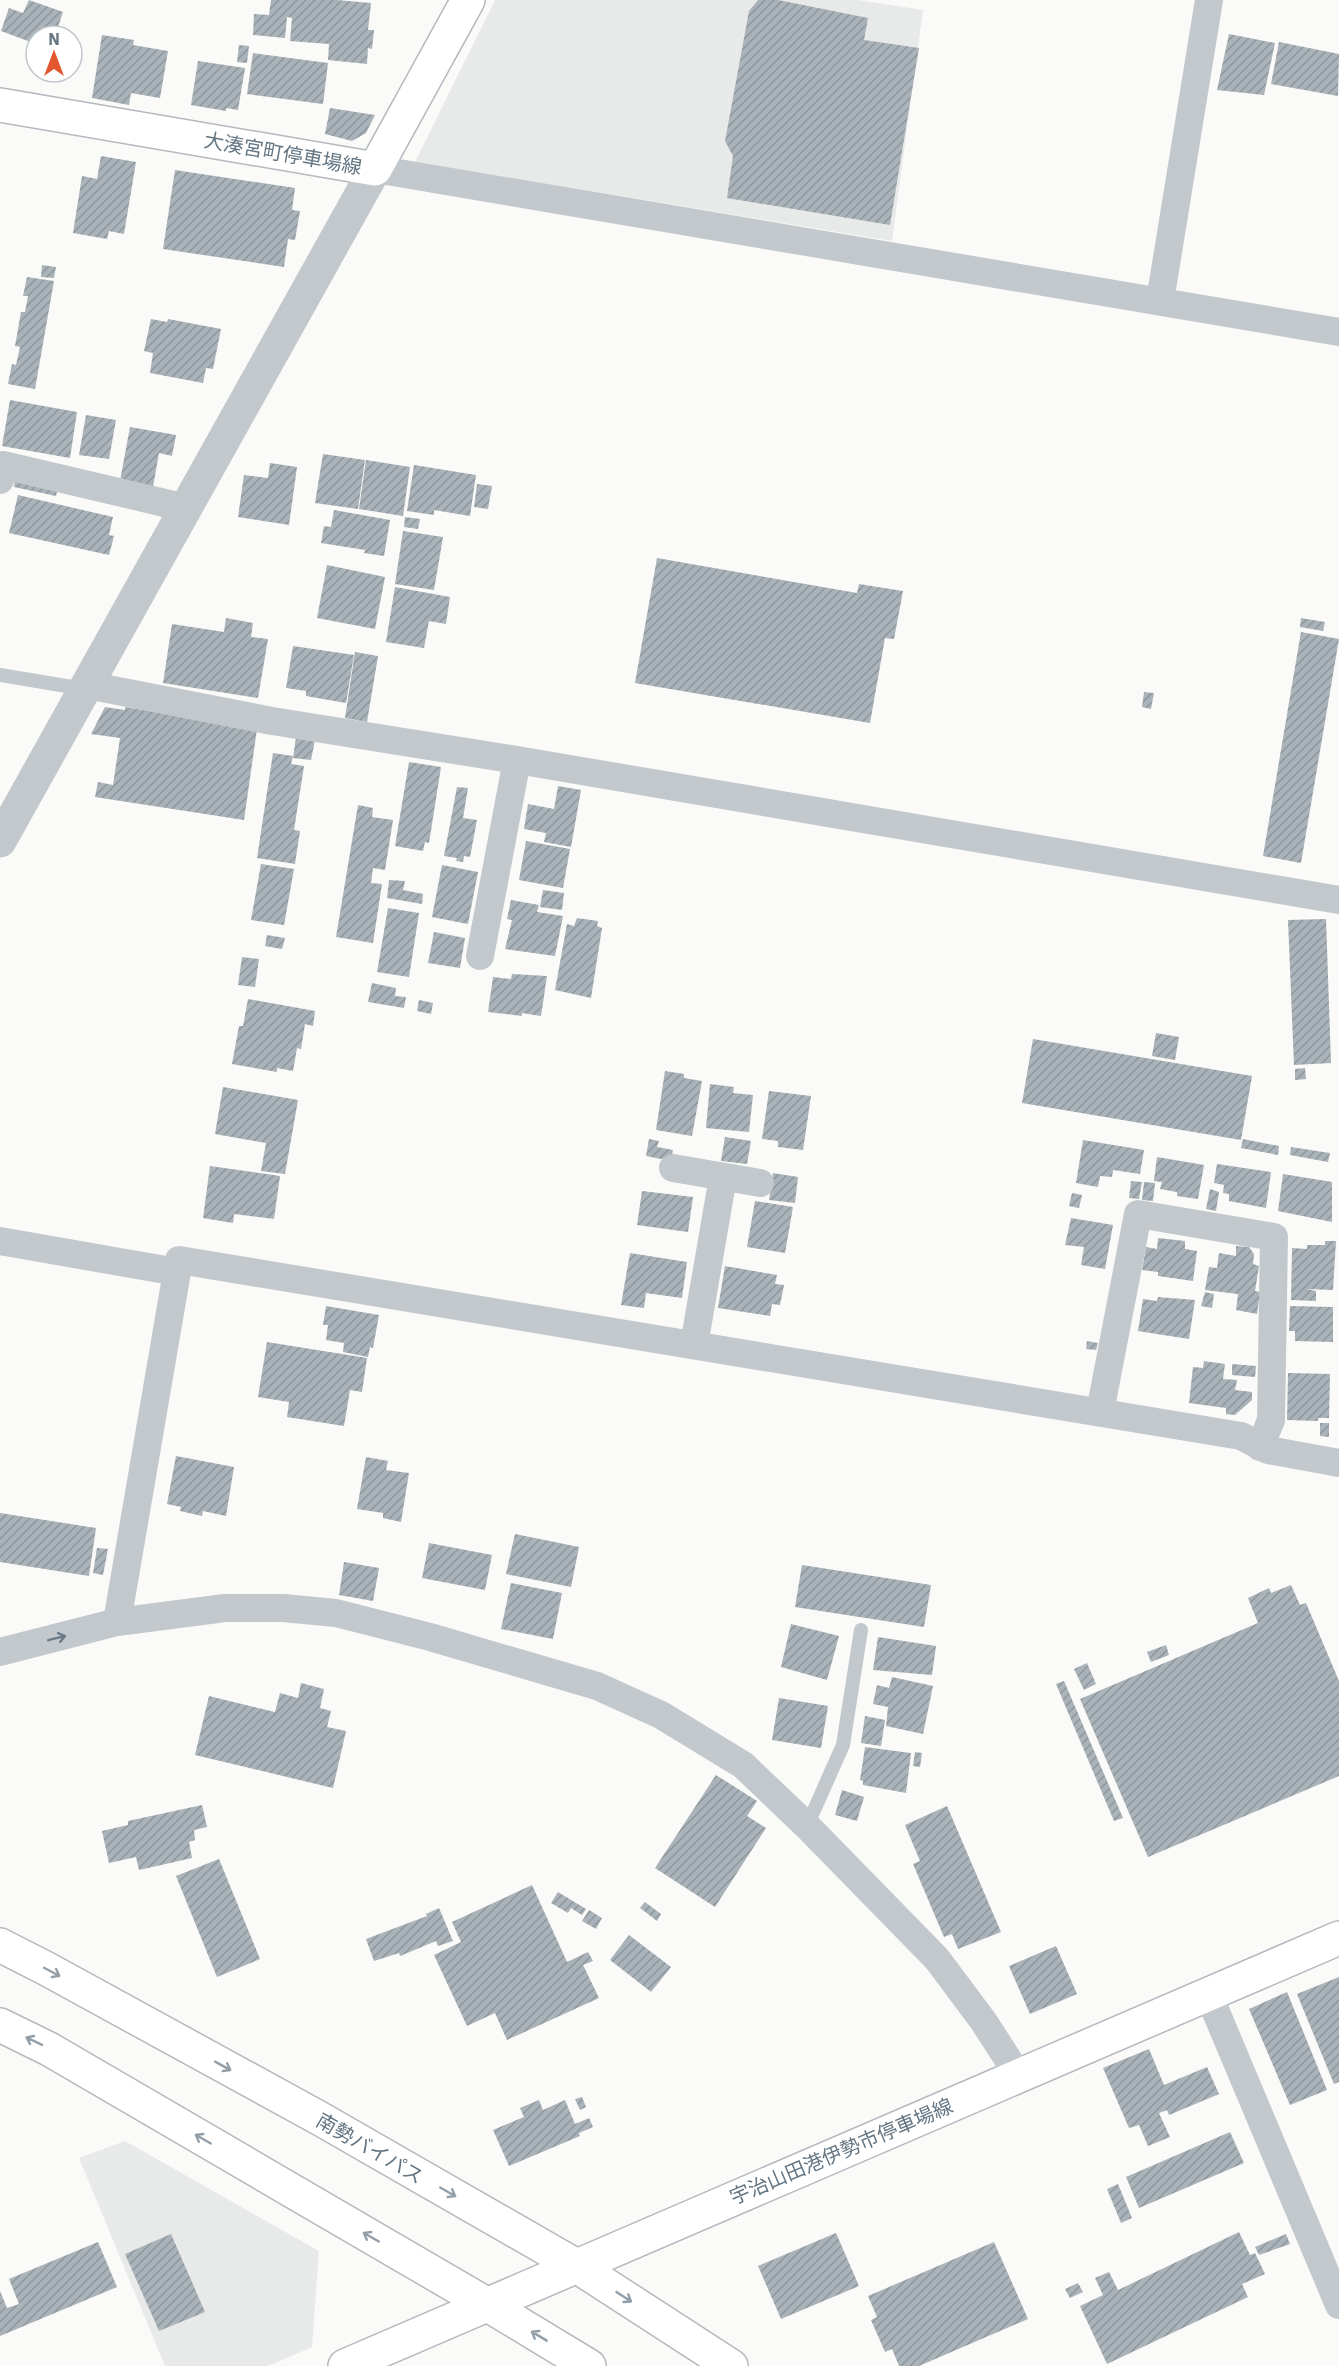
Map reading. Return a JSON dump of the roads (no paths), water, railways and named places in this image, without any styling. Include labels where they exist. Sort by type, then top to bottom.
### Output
[{"type":"main road","name":"大湊宮町停車場線","points":[[0,105],[375,169],[468,0]]},
{"type":"main road","name":"宇治山田港伊勢市停車場線","points":[[345,2366],[575,2265],[1339,1938]]},
{"type":"main road","name":"南勢バイパス","points":[[0,1945],[319,2118],[575,2265],[731,2366]]},
{"type":"main road","points":[[0,2025],[59,2055],[590,2366]]},
{"type":"street","points":[[1160,301],[1209,0]]},
{"type":"street","points":[[0,841],[375,169],[1339,332]]},
{"type":"street","points":[[0,480],[3,465],[186,508]]},
{"type":"street","points":[[86,687],[272,721],[517,760],[1339,900]]},
{"type":"street","points":[[480,956],[517,760]]},
{"type":"street","points":[[673,1168],[760,1183]]},
{"type":"street","points":[[694,1345],[723,1177]]},
{"type":"street","points":[[1100,1412],[1138,1214],[1274,1237],[1271,1420],[1260,1447]]},
{"type":"street","points":[[0,1241],[177,1272]]},
{"type":"street","points":[[117,1622],[179,1260],[1241,1436],[1268,1450],[1339,1463]]},
{"type":"street","points":[[0,1652],[117,1622],[225,1608],[283,1608],[336,1613],[430,1637],[597,1686],[661,1715],[742,1765],[807,1826],[937,1959],[984,2022],[1018,2075]]},
{"type":"street","points":[[1208,1993],[1339,2305]]},
{"type":"lane","points":[[0,675],[86,687]]},
{"type":"lane","points":[[807,1826],[843,1745],[861,1630]]}]
